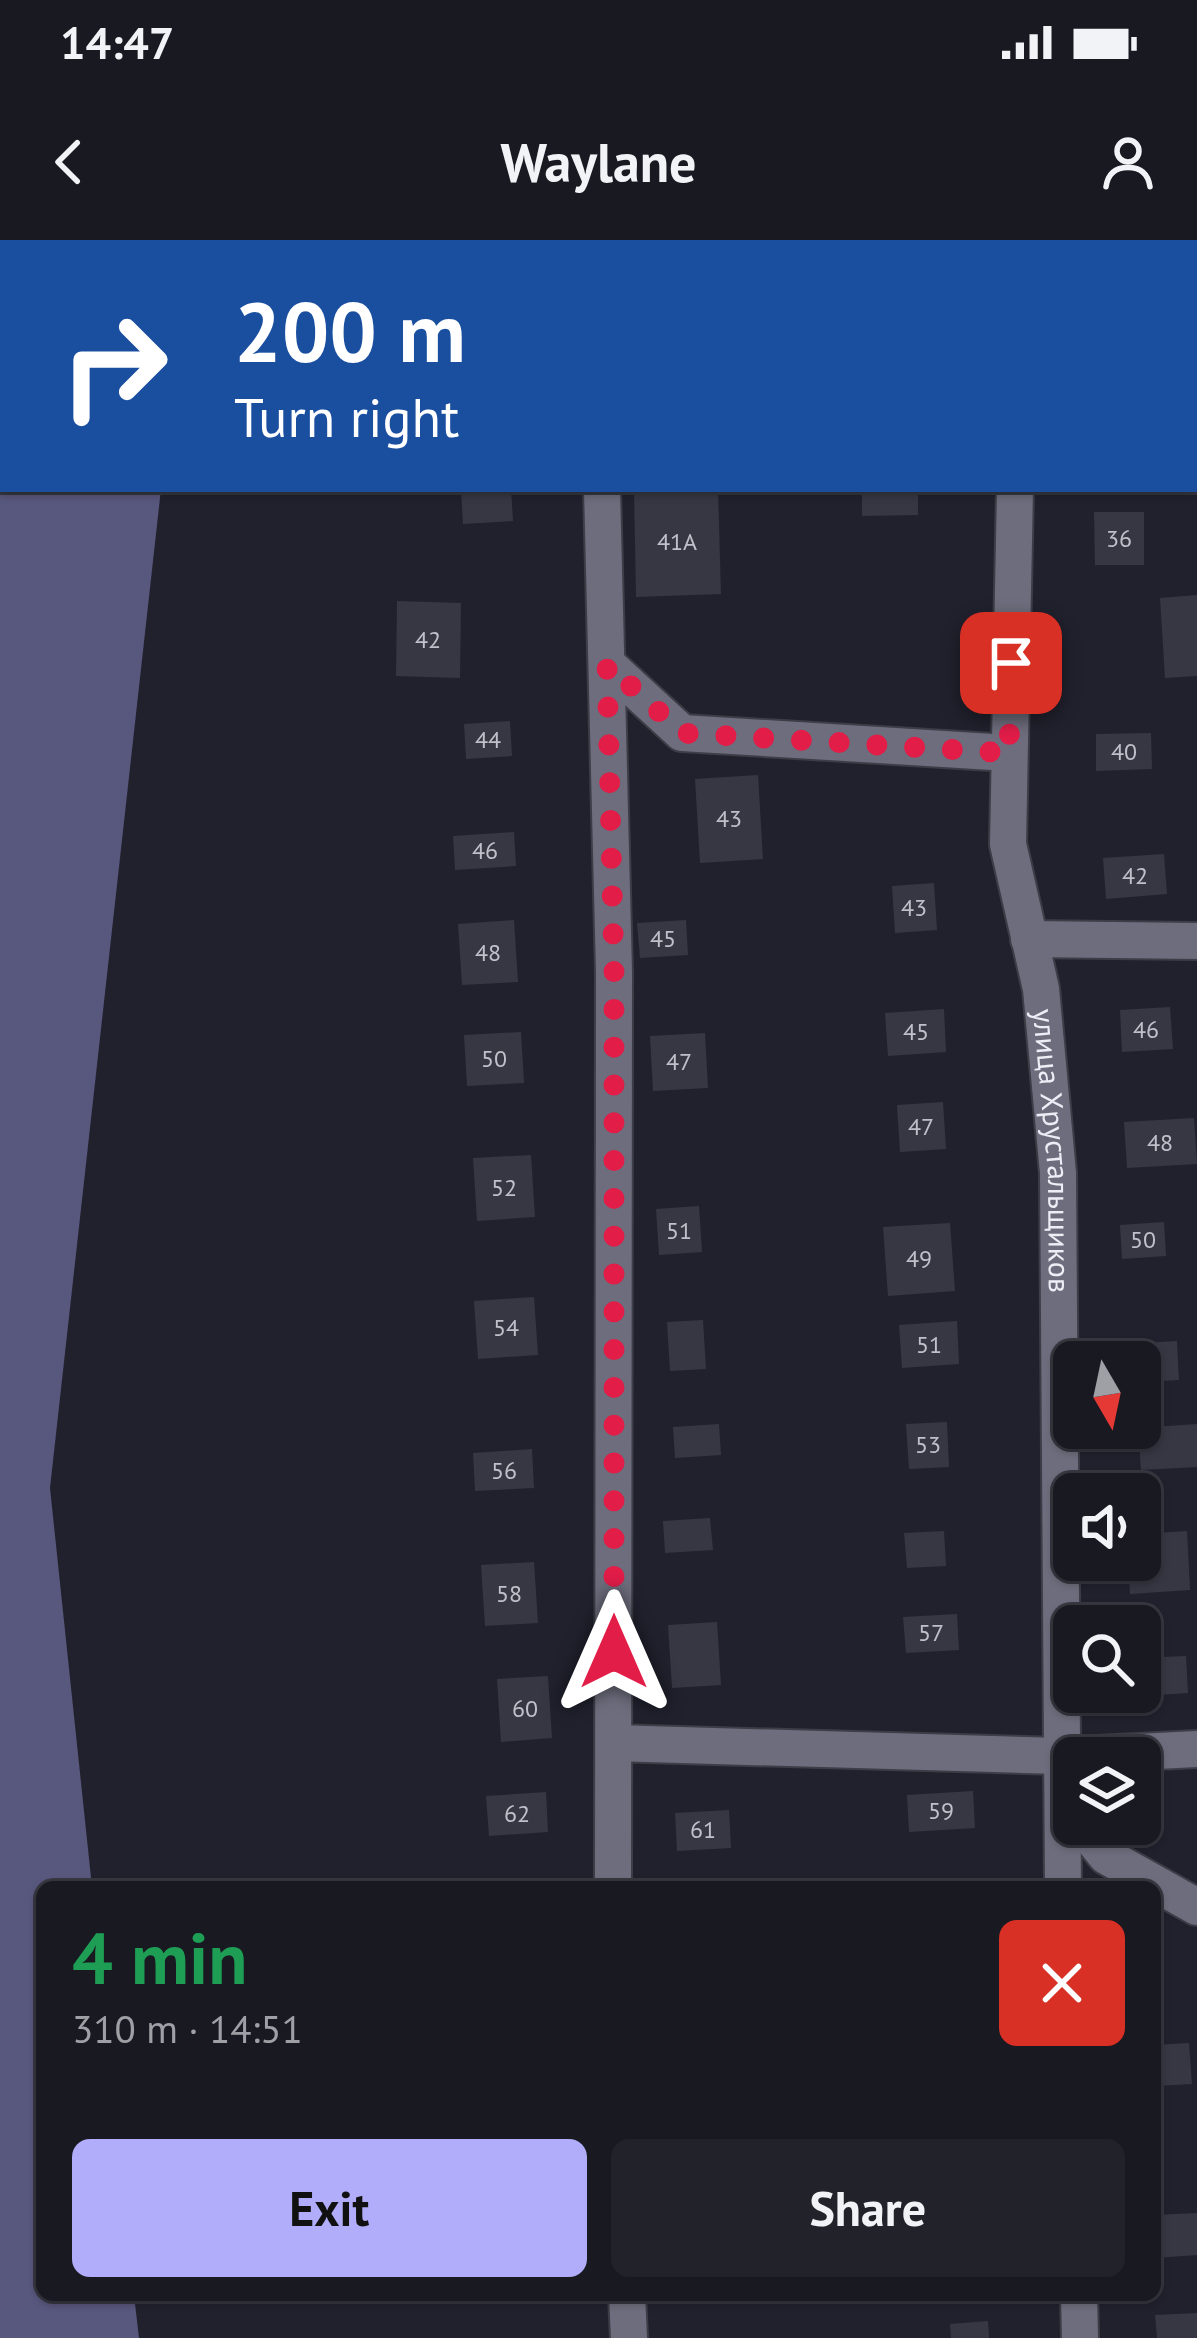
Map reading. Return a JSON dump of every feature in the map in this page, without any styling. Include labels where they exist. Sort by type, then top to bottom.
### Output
[{"type":"street","points":[[602,492],[614,972],[613,1881]]},
{"type":"street","name":"улица Хрустальщиков","points":[[1015,492],[1008,844],[1041,989],[1058,1173],[1058,1737]]},
{"type":"street","points":[[607,664],[682,733],[1009,753]]},
{"type":"street","points":[[1029,939],[1197,941]]},
{"type":"street","points":[[614,1743],[1053,1756]]},
{"type":"street","points":[[1161,1751],[1197,1749]]},
{"type":"street","name":"улица Хрустальщиков","points":[[1065,1881],[1068,1845]]},
{"type":"street","points":[[1097,1845],[1106,1856],[1151,1881]]},
{"type":"street","points":[[1161,1887],[1197,1907]]},
{"type":"street","points":[[627,2301],[629,2338]]},
{"type":"street","points":[[1079,2301],[1080,2338]]},
{"type":"water","points":[[0,492],[161,492],[50,1488],[91,1881],[36,1881],[36,2301],[135,2301],[139,2338],[0,2338]]},
{"type":"building","points":[[461,492],[511,492],[513,521],[463,524]]},
{"type":"building","points":[[634,492],[718,492],[721,594],[636,597]]},
{"type":"building","points":[[862,492],[918,492],[918,515],[862,516]]},
{"type":"building","points":[[1094,512],[1144,512],[1144,565],[1095,565]]},
{"type":"building","points":[[1197,595],[1197,676],[1165,678],[1160,598]]},
{"type":"building","points":[[397,601],[461,603],[460,678],[396,676]]},
{"type":"building","points":[[510,721],[512,756],[466,759],[464,724]]},
{"type":"building","points":[[1151,733],[1152,769],[1096,771],[1096,734]]},
{"type":"building","points":[[758,775],[763,859],[700,863],[695,779]]},
{"type":"building","points":[[514,832],[516,866],[455,870],[453,836]]},
{"type":"building","points":[[1164,854],[1167,894],[1106,899],[1103,858]]},
{"type":"building","points":[[934,883],[937,930],[895,933],[892,886]]},
{"type":"building","points":[[514,920],[518,982],[462,985],[458,924]]},
{"type":"building","points":[[686,920],[688,955],[640,958],[637,923]]},
{"type":"building","points":[[1170,1007],[1173,1049],[1122,1052],[1120,1010]]},
{"type":"building","points":[[944,1009],[946,1052],[888,1056],[885,1013]]},
{"type":"building","points":[[521,1032],[524,1083],[467,1086],[464,1035]]},
{"type":"building","points":[[705,1033],[708,1088],[653,1091],[650,1036]]},
{"type":"building","points":[[943,1102],[946,1149],[900,1152],[897,1105]]},
{"type":"building","points":[[1194,1118],[1197,1164],[1127,1168],[1124,1122]]},
{"type":"building","points":[[531,1155],[535,1217],[477,1221],[473,1158]]},
{"type":"building","points":[[699,1206],[702,1252],[659,1255],[656,1209]]},
{"type":"building","points":[[1164,1222],[1166,1256],[1122,1259],[1120,1225]]},
{"type":"building","points":[[950,1223],[955,1291],[888,1296],[883,1227]]},
{"type":"building","points":[[534,1297],[538,1355],[478,1359],[474,1301]]},
{"type":"building","points":[[703,1320],[706,1369],[670,1371],[667,1322]]},
{"type":"building","points":[[957,1321],[959,1364],[902,1368],[899,1325]]},
{"type":"building","points":[[1177,1341],[1179,1380],[1161,1381],[1161,1342]]},
{"type":"building","points":[[947,1422],[949,1467],[909,1469],[906,1424]]},
{"type":"building","points":[[719,1424],[721,1455],[675,1458],[673,1427]]},
{"type":"building","points":[[1197,1424],[1197,1467],[1141,1470],[1140,1449],[1161,1449],[1161,1426]]},
{"type":"building","points":[[532,1449],[534,1488],[475,1491],[473,1453]]},
{"type":"building","points":[[710,1518],[713,1550],[665,1553],[663,1521]]},
{"type":"building","points":[[944,1531],[946,1566],[907,1568],[904,1533]]},
{"type":"building","points":[[1187,1531],[1190,1590],[1130,1594],[1129,1581],[1161,1581],[1161,1533]]},
{"type":"building","points":[[534,1562],[538,1623],[485,1626],[481,1565]]},
{"type":"building","points":[[957,1614],[959,1650],[906,1653],[903,1617]]},
{"type":"building","points":[[717,1622],[721,1685],[672,1688],[668,1625]]},
{"type":"building","points":[[1186,1656],[1188,1693],[1161,1695],[1161,1657]]},
{"type":"building","points":[[548,1676],[552,1738],[501,1742],[497,1679]]},
{"type":"building","points":[[973,1791],[975,1828],[909,1832],[907,1795]]},
{"type":"building","points":[[546,1792],[548,1832],[489,1836],[486,1796]]},
{"type":"building","points":[[729,1810],[731,1848],[677,1851],[675,1813]]},
{"type":"building","points":[[1189,2043],[1192,2084],[1161,2086],[1161,2045]]},
{"type":"building","points":[[1197,2213],[1197,2255],[1161,2258],[1161,2215]]},
{"type":"building","points":[[1197,2313],[1197,2338],[1157,2338],[1155,2315]]},
{"type":"building","points":[[988,2321],[989,2338],[951,2338],[950,2324]]},
{"type":"route","points":[[614,1652],[614,972],[607,664],[682,733],[1009,753],[1011,663]]}]
